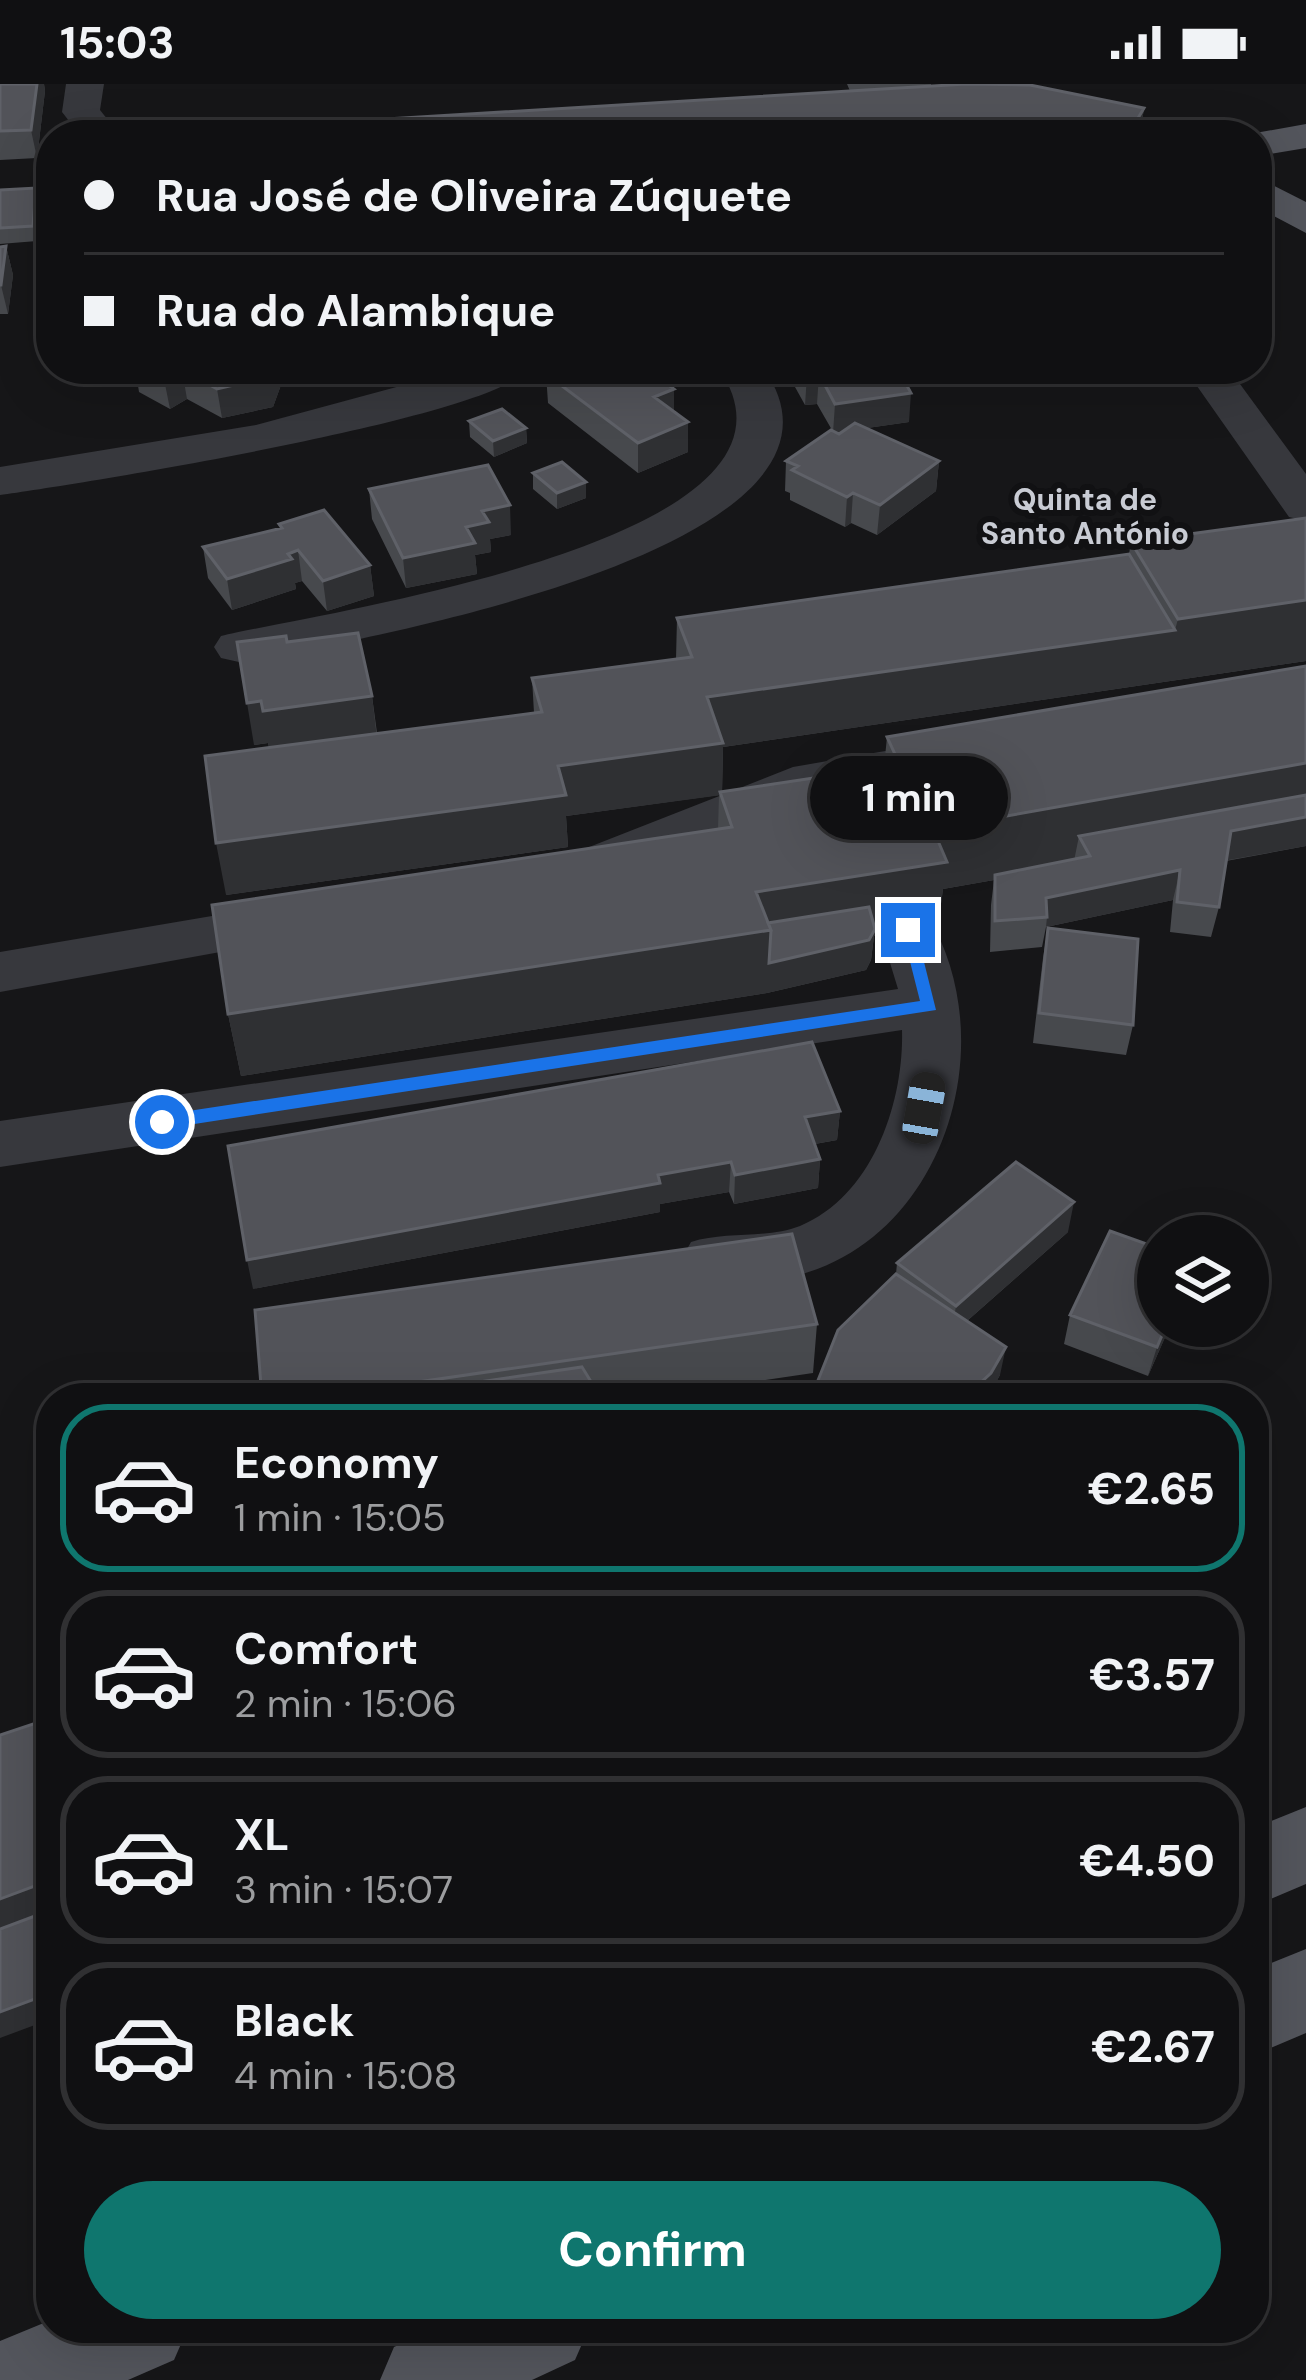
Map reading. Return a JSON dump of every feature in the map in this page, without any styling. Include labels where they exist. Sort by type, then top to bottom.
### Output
[{"type":"main road","points":[[1272,142],[1306,136]]},
{"type":"main road","points":[[1272,200],[1306,220]]},
{"type":"main road","points":[[1269,1861],[1306,1845]]},
{"type":"main road","points":[[1269,2006],[1306,1990]]},
{"type":"main road","points":[[17,2380],[106,2343]]},
{"type":"main road","points":[[427,2380],[510,2343]]},
{"type":"street","points":[[86,84],[81,112],[88,120]]},
{"type":"street","points":[[365,384],[398,404]]},
{"type":"street","points":[[0,481],[182,453],[398,404],[460,384]]},
{"type":"street","points":[[239,647],[384,622],[486,596],[656,531],[712,498],[748,464],[763,433],[760,401],[750,384]]},
{"type":"street","points":[[1219,384],[1306,507]]},
{"type":"street","points":[[553,875],[636,854],[786,787],[848,792],[1026,746]]},
{"type":"street","points":[[0,971],[339,914]]},
{"type":"street","points":[[657,1268],[818,1245],[847,1227],[897,1167],[924,1108],[933,1058],[930,1006],[908,930]]},
{"type":"street","points":[[0,1144],[930,1006]]},
{"type":"building","points":[[0,84],[37,84],[31,130],[0,131]]},
{"type":"building","points":[[966,84],[1030,85],[1144,108],[1137,120],[369,120]]},
{"type":"building","points":[[36,188],[33,226],[0,228],[0,190]]},
{"type":"building","points":[[6,246],[1,285],[0,285],[0,247]]},
{"type":"building","points":[[559,384],[667,384],[674,389],[654,397],[688,422],[638,443]]},
{"type":"building","points":[[824,384],[906,384],[911,393],[835,404]]},
{"type":"building","points":[[502,409],[526,428],[493,441],[469,421]]},
{"type":"building","points":[[855,423],[939,461],[880,505],[853,493],[847,497],[792,470],[798,466],[786,461],[831,430],[839,434]]},
{"type":"building","points":[[562,462],[586,482],[557,493],[533,473]]},
{"type":"building","points":[[488,465],[510,505],[482,511],[489,522],[466,527],[475,543],[403,558],[369,489]]},
{"type":"building","points":[[324,510],[370,565],[323,581],[298,550],[288,554],[292,559],[227,579],[203,547],[282,528],[279,524]]},
{"type":"building","points":[[1306,518],[1306,600],[1178,619],[1131,542]]},
{"type":"building","points":[[1129,554],[1175,630],[707,697],[723,743],[558,766],[566,795],[216,843],[205,756],[542,712],[532,678],[692,657],[677,618]]},
{"type":"building","points":[[358,633],[372,696],[263,711],[261,701],[247,703],[237,642],[286,636],[287,642]]},
{"type":"building","points":[[1306,666],[1306,763],[933,829],[947,862],[756,892],[771,930],[228,1014],[212,905],[732,827],[720,792],[900,765],[887,737]]},
{"type":"building","points":[[1306,795],[1306,817],[1231,831],[1219,907],[1177,902],[1180,870],[1046,898],[1047,917],[995,921],[995,875],[1090,856],[1079,836]]},
{"type":"building","points":[[869,907],[875,929],[869,940],[769,963],[768,923]]},
{"type":"building","points":[[1048,928],[1138,939],[1133,1025],[1039,1013]]},
{"type":"building","points":[[812,1042],[840,1111],[805,1117],[820,1159],[735,1175],[731,1162],[658,1175],[660,1183],[247,1260],[228,1146]]},
{"type":"building","points":[[1016,1162],[1074,1202],[956,1306],[897,1263]]},
{"type":"building","points":[[1110,1231],[1137,1241],[1137,1340],[1070,1315]]},
{"type":"building","points":[[792,1234],[817,1324],[411,1383],[261,1383],[255,1310]]},
{"type":"building","points":[[896,1274],[1006,1347],[980,1383],[817,1383],[838,1330]]},
{"type":"building","points":[[582,1367],[592,1383],[472,1383]]},
{"type":"building","points":[[36,1723],[36,1886],[0,1899],[0,1735]]},
{"type":"building","points":[[36,1916],[36,1999],[0,2012],[0,1929]]},
{"type":"district","name":"Quinta de Santo António","points":[[1085,517]]},
{"type":"route","points":[[162,1122],[930,1006],[908,930]]}]
